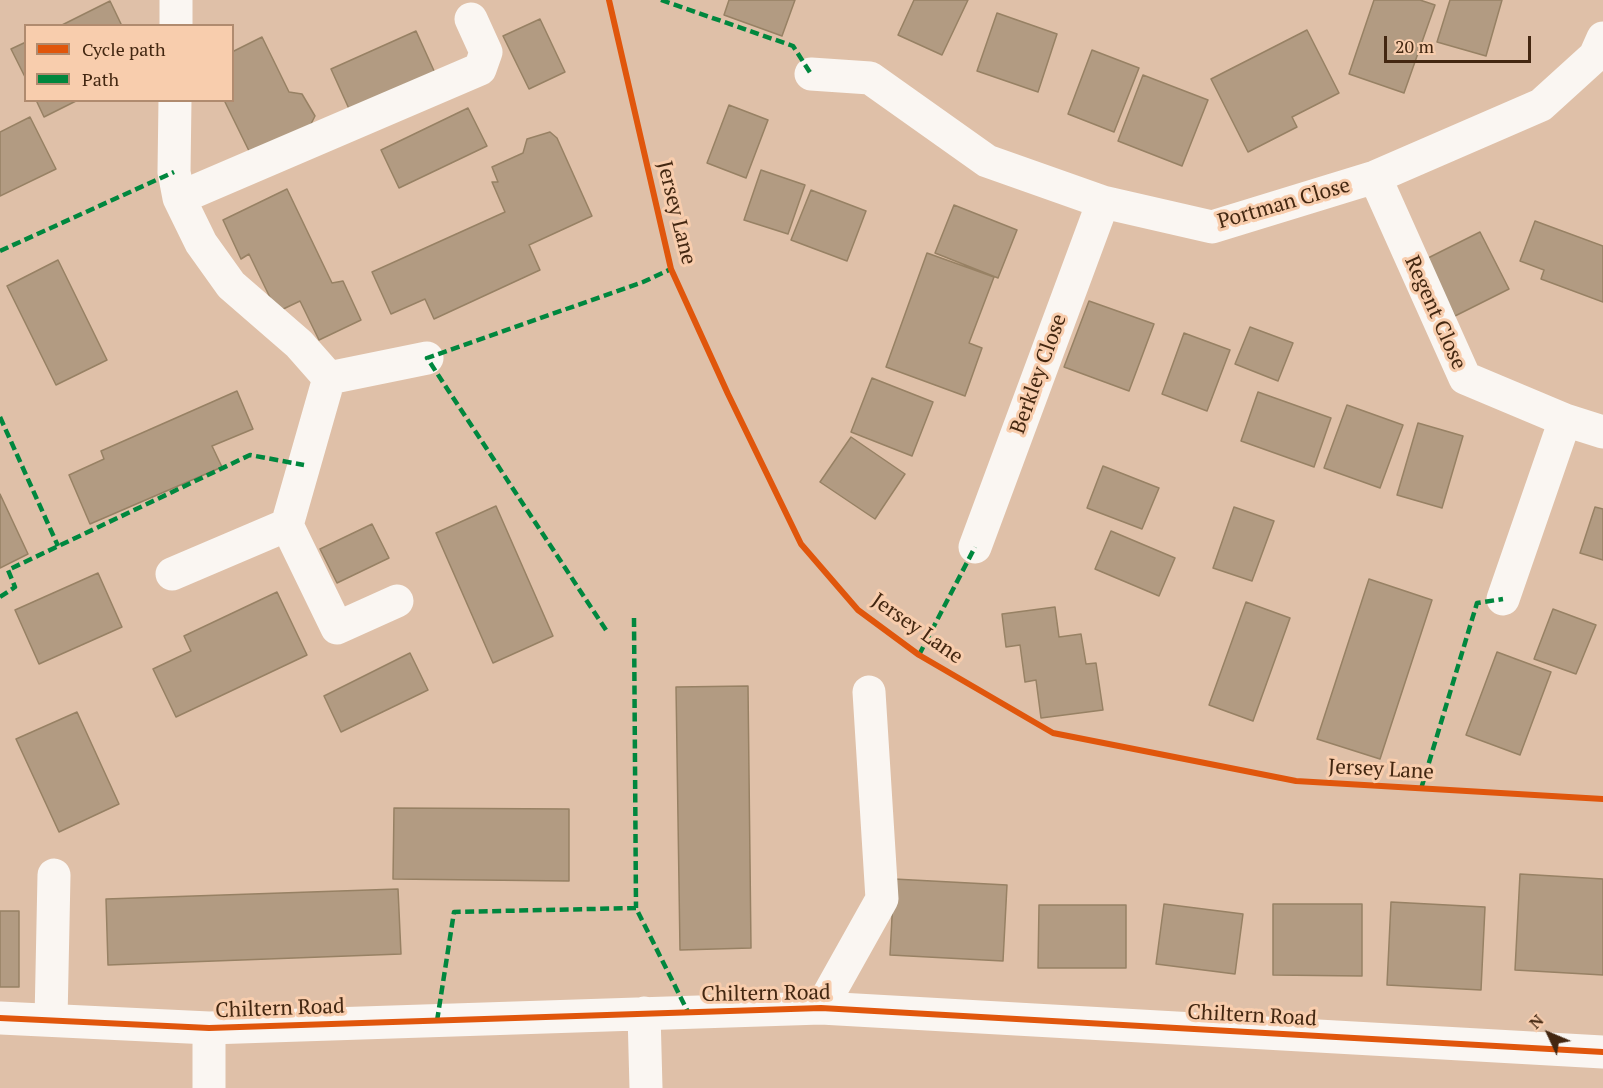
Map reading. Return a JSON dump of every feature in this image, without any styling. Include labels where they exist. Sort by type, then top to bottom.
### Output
[{"type":"street","points":[[176,0],[176,24]]},
{"type":"street","points":[[179,198],[480,69],[486,52],[471,20]]},
{"type":"street","name":"Portman Close","points":[[812,75],[870,78],[987,161],[1103,202],[1212,227],[1375,177],[1541,105],[1595,56],[1603,38]]},
{"type":"street","points":[[175,102],[174,172],[179,198],[201,243],[231,285],[299,344],[329,378]]},
{"type":"street","name":"Regent Close","points":[[1375,177],[1465,378],[1565,420],[1603,432]]},
{"type":"street","name":"Berkley Close","points":[[975,547],[1103,202]]},
{"type":"street","points":[[329,378],[427,358]]},
{"type":"street","points":[[329,378],[287,525],[337,628],[397,601]]},
{"type":"street","points":[[1503,599],[1565,420]]},
{"type":"street","points":[[172,574],[287,525]]},
{"type":"street","points":[[821,1008],[882,899],[869,692]]},
{"type":"street","points":[[51,1020],[54,875]]},
{"type":"street","name":"Chiltern Road","points":[[0,1018],[209,1028],[821,1008],[1603,1052]]},
{"type":"street","points":[[644,1013],[646,1088]]},
{"type":"street","points":[[209,1028],[209,1088]]},
{"type":"building","points":[[729,0],[795,0],[782,36],[724,15]]},
{"type":"building","points":[[914,0],[968,0],[942,55],[898,35]]},
{"type":"building","points":[[1374,0],[1420,0],[1435,5],[1404,93],[1349,74]]},
{"type":"building","points":[[1450,0],[1502,0],[1486,56],[1437,42]]},
{"type":"building","points":[[110,1],[121,24],[64,24]]},
{"type":"building","points":[[997,13],[1057,34],[1038,92],[977,71]]},
{"type":"building","points":[[540,19],[565,72],[529,89],[503,36]]},
{"type":"building","points":[[1307,30],[1339,93],[1292,117],[1297,127],[1248,152],[1211,79]]},
{"type":"building","points":[[416,31],[435,73],[350,111],[331,69]]},
{"type":"building","points":[[262,37],[289,92],[302,94],[315,116],[310,126],[251,155],[225,102],[234,102],[234,51]]},
{"type":"building","points":[[24,43],[24,75],[11,49]]},
{"type":"building","points":[[1092,50],[1139,68],[1114,132],[1068,114]]},
{"type":"building","points":[[1143,75],[1208,100],[1182,166],[1118,141]]},
{"type":"building","points":[[37,102],[74,102],[44,117]]},
{"type":"building","points":[[729,105],[768,120],[746,178],[707,163]]},
{"type":"building","points":[[468,108],[487,146],[399,188],[381,150]]},
{"type":"building","points":[[30,117],[56,169],[0,196],[0,132]]},
{"type":"building","points":[[550,132],[557,138],[592,216],[529,245],[540,270],[434,319],[425,299],[391,314],[372,272],[505,212],[492,182],[498,182],[492,167],[523,153],[527,139]]},
{"type":"building","points":[[761,170],[805,185],[788,234],[744,220]]},
{"type":"building","points":[[287,189],[332,283],[343,281],[361,320],[319,340],[300,301],[277,312],[249,254],[241,259],[223,220]]},
{"type":"building","points":[[811,190],[866,211],[847,261],[791,240]]},
{"type":"building","points":[[954,205],[1017,230],[998,278],[935,253]]},
{"type":"building","points":[[1535,221],[1603,246],[1603,302],[1541,279],[1544,270],[1520,261]]},
{"type":"building","points":[[1480,232],[1509,289],[1455,316],[1426,259]]},
{"type":"building","points":[[927,253],[994,277],[969,343],[982,348],[965,396],[886,367]]},
{"type":"building","points":[[58,260],[107,360],[56,385],[7,286]]},
{"type":"building","points":[[1089,301],[1154,324],[1129,391],[1064,367]]},
{"type":"building","points":[[1250,327],[1293,343],[1278,381],[1235,364]]},
{"type":"building","points":[[1184,333],[1230,350],[1207,411],[1162,394]]},
{"type":"building","points":[[872,378],[933,402],[912,456],[851,432]]},
{"type":"building","points":[[237,391],[253,429],[212,446],[222,467],[90,524],[69,475],[104,459],[101,451]]},
{"type":"building","points":[[1258,392],[1331,418],[1314,467],[1241,441]]},
{"type":"building","points":[[1347,405],[1403,425],[1380,488],[1324,468]]},
{"type":"building","points":[[1418,423],[1463,436],[1442,508],[1397,495]]},
{"type":"building","points":[[851,437],[905,474],[875,519],[820,482]]},
{"type":"building","points":[[1103,466],[1159,488],[1142,529],[1087,508]]},
{"type":"building","points":[[0,494],[28,554],[0,568]]},
{"type":"building","points":[[496,506],[553,636],[493,663],[436,533]]},
{"type":"building","points":[[1234,507],[1274,521],[1252,581],[1213,568]]},
{"type":"building","points":[[1595,507],[1603,509],[1603,560],[1580,553]]},
{"type":"building","points":[[372,524],[389,558],[337,583],[320,549]]},
{"type":"building","points":[[1111,531],[1175,558],[1159,596],[1095,569]]},
{"type":"building","points":[[98,573],[122,627],[39,664],[15,610]]},
{"type":"building","points":[[1369,579],[1432,600],[1380,759],[1317,739]]},
{"type":"building","points":[[277,592],[307,655],[176,717],[153,669],[191,651],[184,636]]},
{"type":"building","points":[[1246,602],[1290,618],[1253,721],[1209,705]]},
{"type":"building","points":[[1055,607],[1059,637],[1081,634],[1086,664],[1096,663],[1103,710],[1041,718],[1036,680],[1025,682],[1020,645],[1006,647],[1002,614]]},
{"type":"building","points":[[1553,609],[1596,625],[1576,674],[1534,659]]},
{"type":"building","points":[[1497,652],[1551,672],[1520,755],[1466,735]]},
{"type":"building","points":[[410,653],[428,690],[341,732],[324,696]]},
{"type":"building","points":[[748,686],[751,948],[680,950],[676,687]]},
{"type":"building","points":[[77,712],[119,804],[59,832],[16,739]]},
{"type":"building","points":[[394,808],[569,809],[569,881],[393,879]]},
{"type":"building","points":[[1520,874],[1603,879],[1603,975],[1515,970]]},
{"type":"building","points":[[894,879],[1007,885],[1003,961],[890,955]]},
{"type":"building","points":[[398,889],[401,954],[108,965],[106,899]]},
{"type":"building","points":[[1391,902],[1485,907],[1481,990],[1387,985]]},
{"type":"building","points":[[1164,904],[1243,914],[1235,974],[1156,964]]},
{"type":"building","points":[[1273,904],[1362,904],[1362,976],[1273,975]]},
{"type":"building","points":[[1039,905],[1126,905],[1126,968],[1038,968]]},
{"type":"building","points":[[0,911],[19,911],[19,987],[0,987]]},
{"type":"marked path","points":[[661,0],[793,46],[811,74]]},
{"type":"marked path","points":[[0,251],[174,172]]},
{"type":"marked path","points":[[606,630],[427,358],[643,282],[671,269]]},
{"type":"marked path","points":[[0,417],[58,546]]},
{"type":"marked path","points":[[0,597],[15,587],[8,570],[250,455],[304,465]]},
{"type":"marked path","points":[[919,655],[975,547]]},
{"type":"marked path","points":[[1421,789],[1477,603],[1503,599]]},
{"type":"marked path","points":[[634,618],[636,908]]},
{"type":"marked path","points":[[437,1021],[454,912],[636,908],[688,1012]]},
{"type":"cycle path","name":"Jersey Lane","points":[[609,0],[671,269],[728,394],[801,544],[858,610],[919,655],[1053,733],[1296,781],[1603,799]]},
{"type":"cycle path","points":[[0,1018],[209,1028],[821,1008],[1603,1052]]}]
